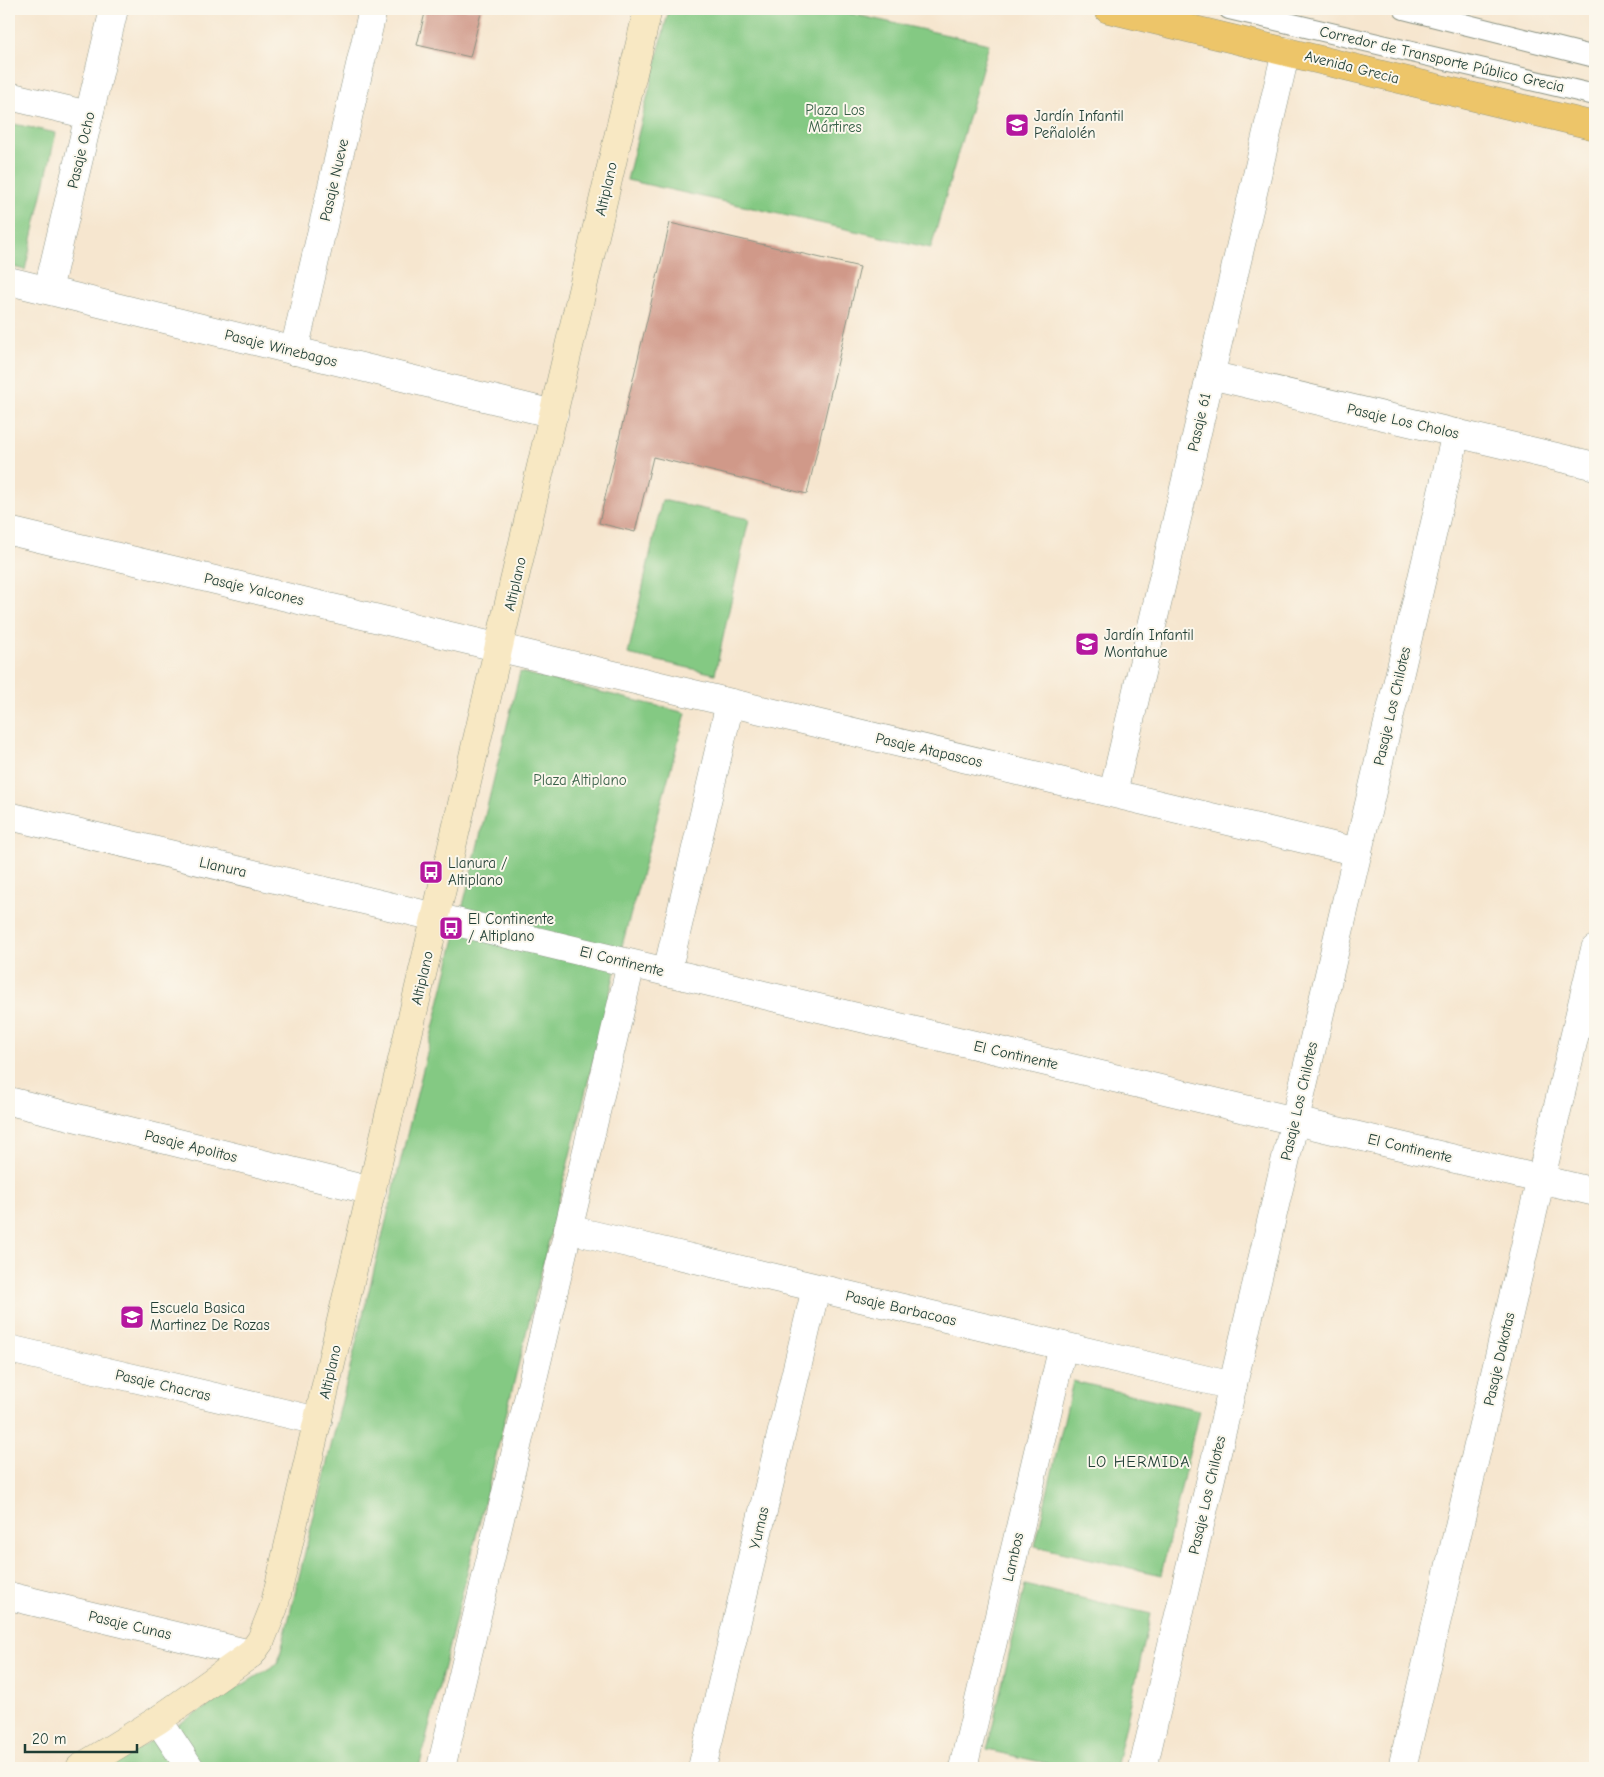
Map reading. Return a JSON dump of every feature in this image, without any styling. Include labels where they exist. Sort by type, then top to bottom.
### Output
[{"type":"main road","name":"Avenida Grecia","points":[[1108,9],[1595,126]]},
{"type":"street","name":"Pasaje Ocho","points":[[48,290],[114,9]]},
{"type":"street","name":"Pasaje Nueve","points":[[294,351],[374,9]]},
{"type":"street","name":"Altiplano","points":[[80,1768],[212,1684],[251,1654],[261,1640],[274,1607],[500,648],[648,9]]},
{"type":"street","name":"Pasaje 61","points":[[1113,793],[1286,51]]},
{"type":"street","points":[[9,96],[89,115]]},
{"type":"street","name":"Pasaje Winebagos","points":[[9,281],[554,414]]},
{"type":"street","name":"Pasaje Los Cholos","points":[[1210,376],[1595,466]]},
{"type":"street","name":"Pasaje Los Chilotes","points":[[1143,1768],[1456,433]]},
{"type":"street","name":"Pasaje Yalcones","points":[[9,531],[500,648]]},
{"type":"street","name":"Pasaje Atapascos","points":[[500,648],[1358,852]]},
{"type":"street","points":[[666,972],[730,703]]},
{"type":"street","name":"Llanura","points":[[9,816],[436,918]]},
{"type":"street","name":"El Continente","points":[[436,918],[1595,1192]]},
{"type":"street","name":"Pasaje Dakotas","points":[[1402,1768],[1595,949]]},
{"type":"street","points":[[441,1768],[631,964]]},
{"type":"street","name":"Pasaje Apolitos","points":[[9,1101],[372,1191]]},
{"type":"street","name":"Pasaje Barbacoas","points":[[568,1229],[1233,1386]]},
{"type":"street","name":"Yumas","points":[[702,1768],[816,1288]]},
{"type":"street","name":"Lambos","points":[[965,1768],[1063,1346]]},
{"type":"street","name":"Pasaje Chacras","points":[[9,1349],[318,1422]]},
{"type":"street","name":"Pasaje Cunas","points":[[9,1596],[251,1654]]},
{"type":"street","points":[[158,1720],[190,1768]]},
{"type":"lane","name":"Corredor de Transporte Público Grecia","points":[[1229,9],[1595,95]]},
{"type":"lane","points":[[1404,9],[1595,57]]},
{"type":"green space","name":"Plaza Los Mártires","points":[[669,9],[829,9],[989,44],[931,248],[627,180]]},
{"type":"green space","points":[[9,123],[56,133],[25,270],[9,266]]},
{"type":"green space","points":[[662,500],[749,519],[715,674],[628,654]]},
{"type":"green space","name":"Plaza Altiplano","points":[[520,672],[686,713],[618,960],[419,1768],[107,1768],[278,1663]]},
{"type":"green space","points":[[1073,1381],[1199,1410],[1161,1575],[1035,1546]]},
{"type":"green space","points":[[1025,1585],[1151,1614],[1116,1768],[1068,1768],[987,1750]]},
{"type":"building","points":[[426,9],[482,9],[470,57],[417,45]]},
{"type":"building","points":[[670,223],[860,267],[807,494],[653,457],[635,532],[599,523]]},
{"type":"place","name":"Jardín Infantil Peñalolén","points":[[1017,125]]},
{"type":"place","name":"Jardín Infantil Montahue","points":[[1087,644]]},
{"type":"place","name":"Llanura / Altiplano","points":[[431,872]]},
{"type":"place","name":"El Continente / Altiplano","points":[[451,928]]},
{"type":"place","name":"Escuela Basica Martinez De Rozas","points":[[132,1317]]},
{"type":"district","name":"LO HERMIDA","points":[[1139,1461]]}]
